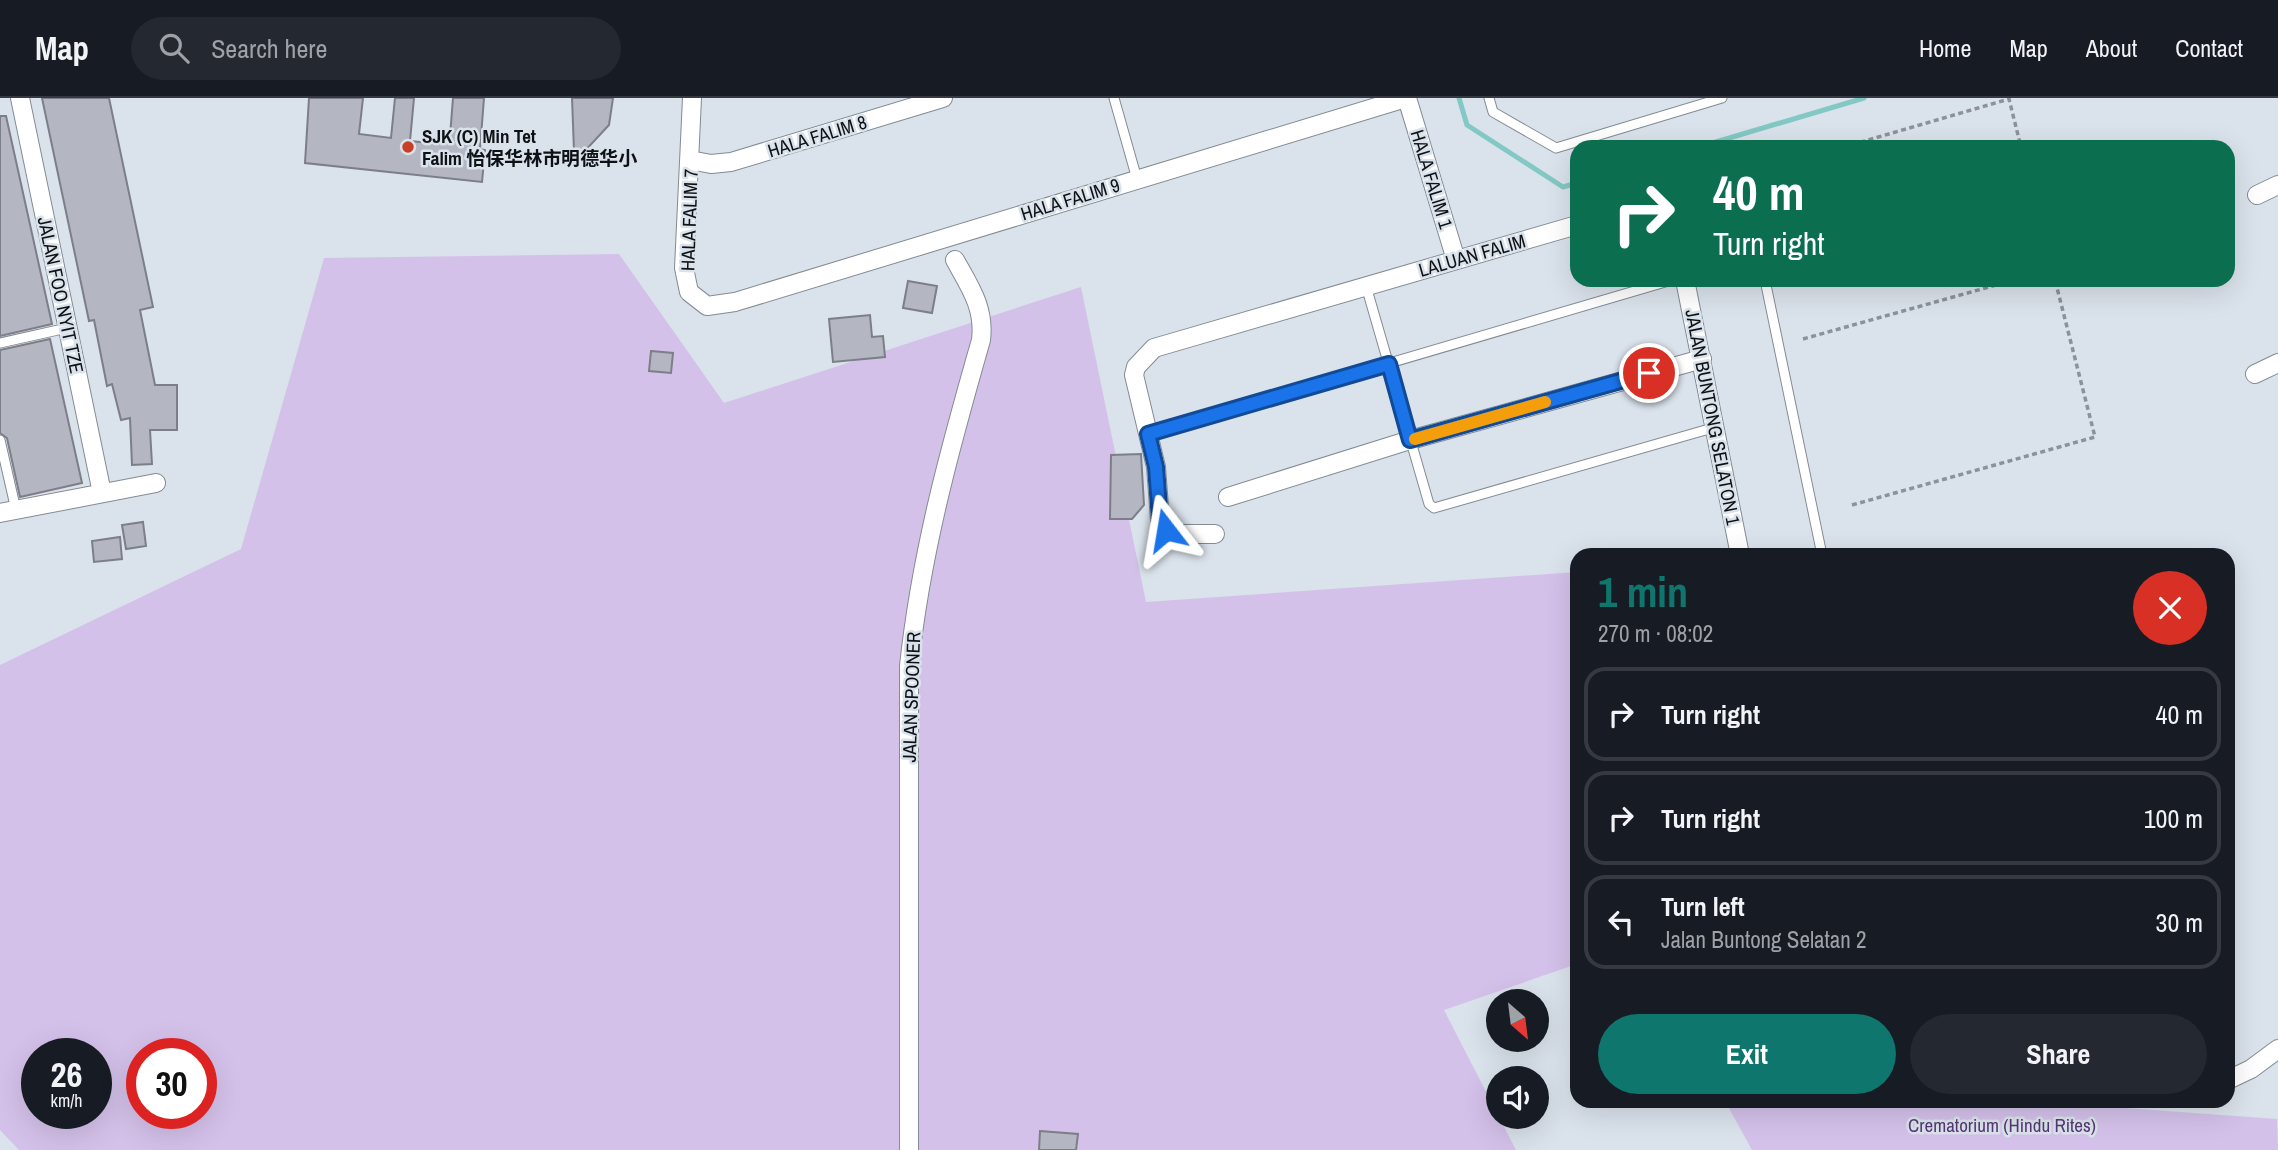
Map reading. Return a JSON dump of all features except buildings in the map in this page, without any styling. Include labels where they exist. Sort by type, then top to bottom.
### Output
[{"type":"street","name":"JALAN FOO NYIT TZE","points":[[20,98],[102,493]]},
{"type":"street","name":"HALA FALIM 7","points":[[692,98],[684,268],[689,292],[707,306],[735,302]]},
{"type":"street","name":"HALA FALIM 8","points":[[691,160],[710,164],[731,162],[943,98]]},
{"type":"street","name":"HALA FALIM 9","points":[[735,302],[1407,98]]},
{"type":"street","name":"HALA FALIM 1","points":[[1407,98],[1456,260]]},
{"type":"street","points":[[2257,195],[2278,184]]},
{"type":"street","name":"LALUAN FALIM","points":[[1215,534],[1176,534],[1166,530],[1160,520],[1156,467],[1134,375],[1136,367],[1154,348],[1570,227]]},
{"type":"street","name":"JALAN SPOONER","points":[[909,1150],[909,666],[917,592],[928,539],[981,340],[983,321],[979,305],[955,260]]},
{"type":"street","name":"JALAN BUNTONG SELATON 1","points":[[1687,287],[1739,548]]},
{"type":"street","points":[[1228,497],[1410,440],[1702,359]]},
{"type":"street","points":[[2255,374],[2278,363]]},
{"type":"street","points":[[8,512],[156,483]]},
{"type":"street","points":[[2235,1077],[2251,1069],[2278,1049]]},
{"type":"lane","points":[[1114,98],[1137,179]]},
{"type":"lane","points":[[1489,98],[1493,111],[1556,148],[1570,144]]},
{"type":"lane","points":[[1583,140],[1722,98]]},
{"type":"lane","points":[[1366,286],[1429,504],[1434,508],[1716,427]]},
{"type":"lane","points":[[1148,434],[1648,287]]},
{"type":"lane","points":[[1766,287],[1821,548]]},
{"type":"lane","points":[[0,343],[67,328]]},
{"type":"lane","points":[[0,440],[8,512]]},
{"type":"path","points":[[1868,140],[2009,99],[2019,140]]},
{"type":"path","points":[[1803,339],[1989,287]]},
{"type":"path","points":[[1852,505],[2095,437],[2057,287]]},
{"type":"green space","points":[[619,254],[724,403],[1081,287],[1146,602],[1570,572],[1570,966],[1505,989],[1486,989],[1486,995],[1444,1010],[1486,1092],[1486,1129],[1505,1129],[1516,1150],[19,1150],[0,1130],[0,665],[241,549],[324,258]]},
{"type":"green space","name":"Crematorium (Hindu Rites)","points":[[1729,1108],[2125,1108],[2277,1119],[2278,1150],[1752,1150]]},
{"type":"waterway","points":[[1459,98],[1467,125],[1563,187],[1570,185]]},
{"type":"waterway","points":[[1723,140],[1864,98]]},
{"type":"slow traffic","points":[[1415,439],[1545,402]]},
{"type":"place","name":"SJK (C) Min Tet Falim 怡保华林市明德华小","points":[[408,147]]},
{"type":"route","points":[[1166,530],[1160,520],[1156,467],[1148,434],[1389,364],[1410,440],[1649,373]]}]
